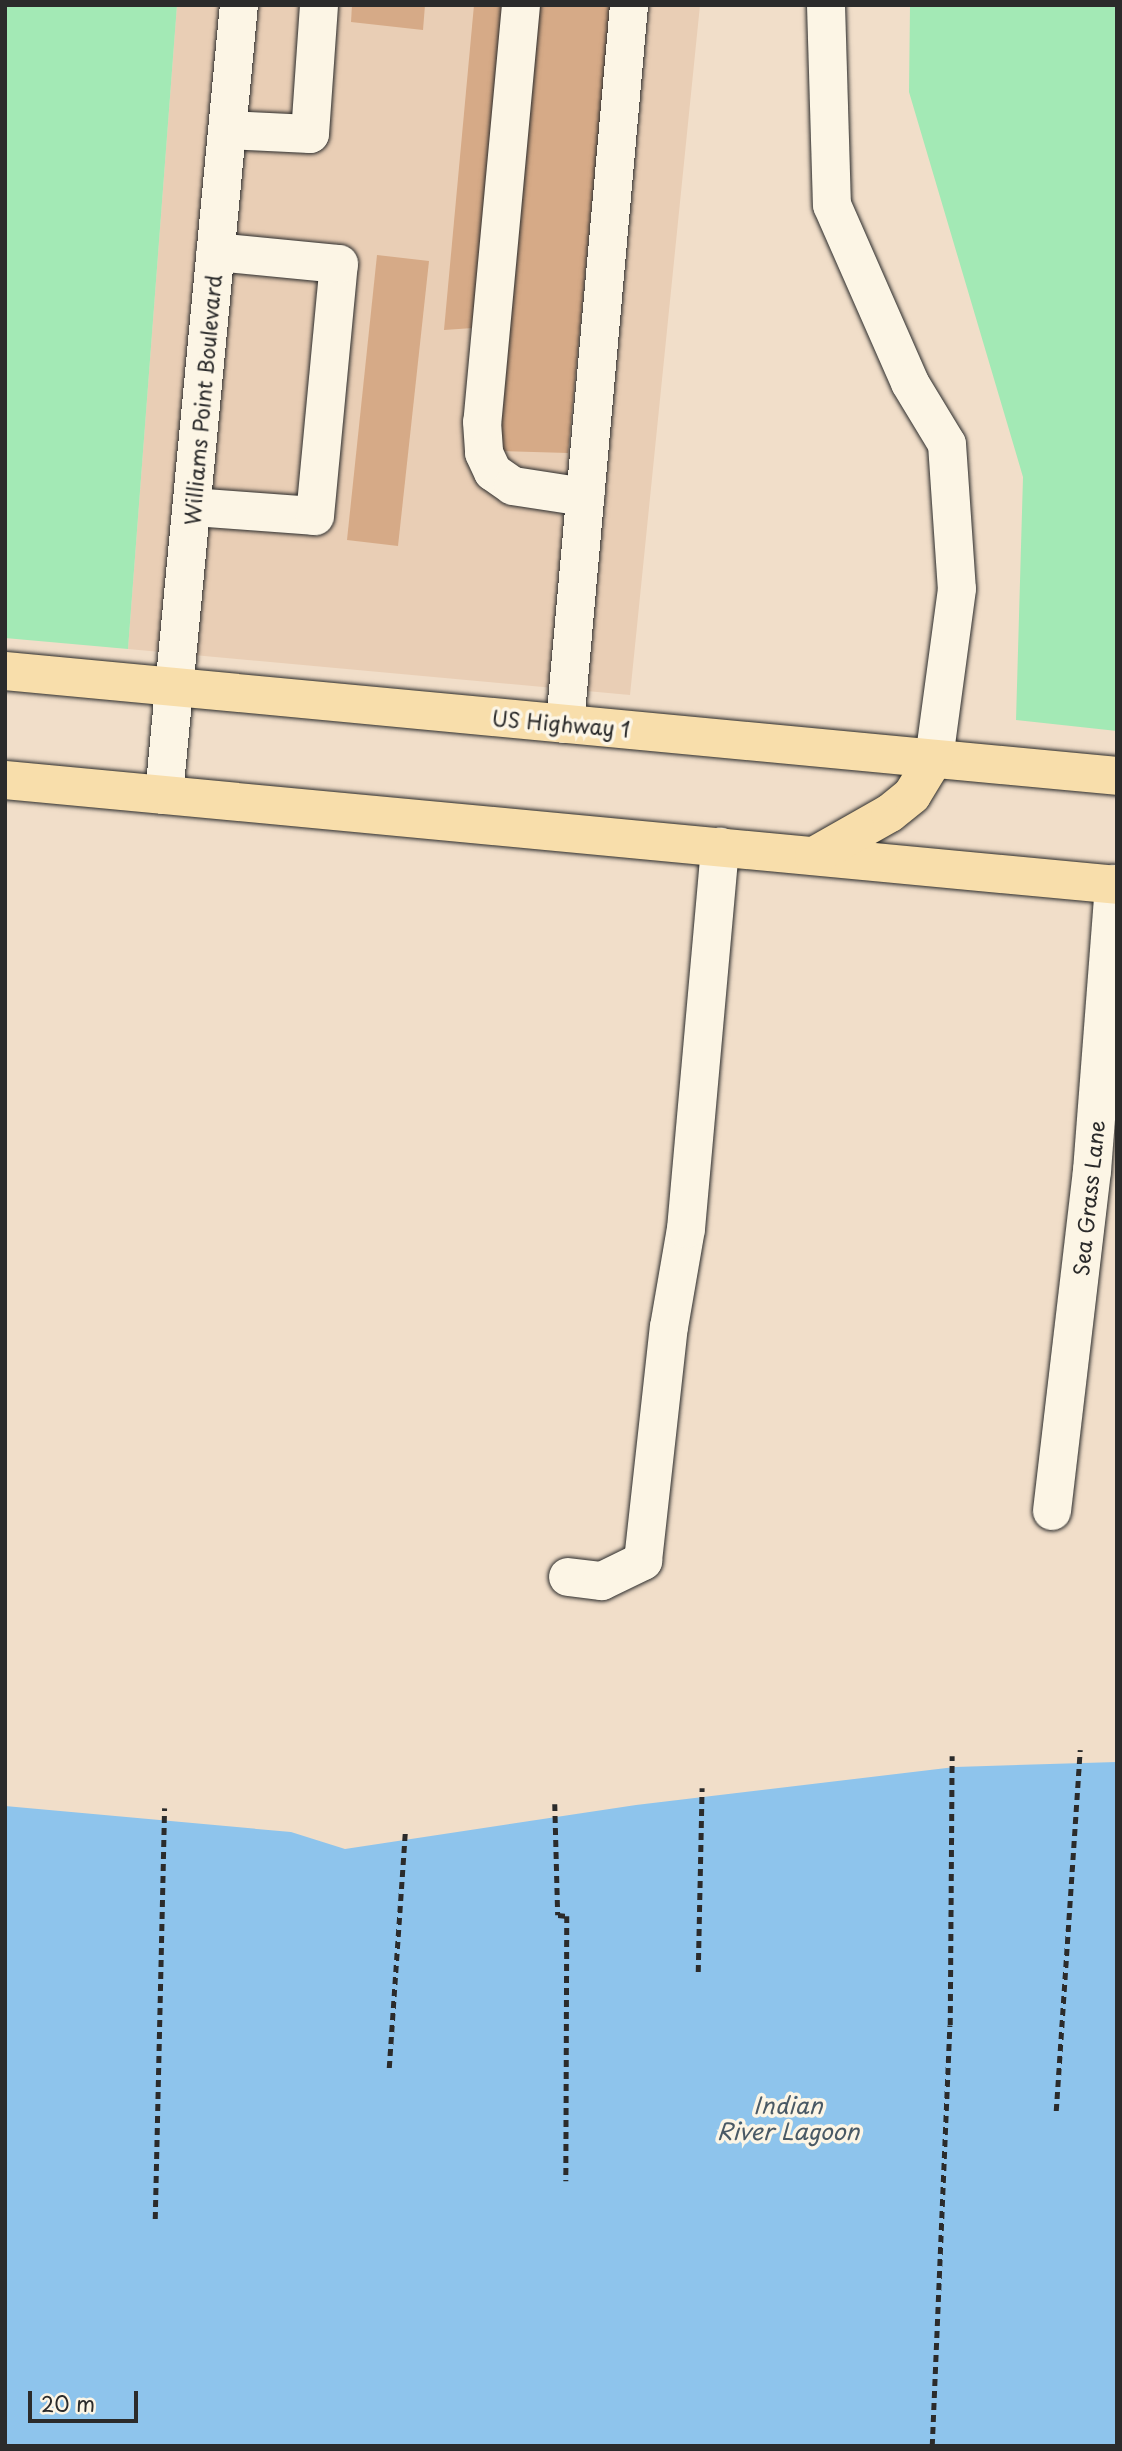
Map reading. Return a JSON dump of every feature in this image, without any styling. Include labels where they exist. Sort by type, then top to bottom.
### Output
[{"type":"main road","name":"US Highway 1","points":[[5,671],[1117,776]]},
{"type":"main road","points":[[813,856],[890,813],[912,795],[934,759]]},
{"type":"main road","points":[[5,780],[1115,884]]},
{"type":"street","name":"Williams Point Boulevard","points":[[164,795],[239,5]]},
{"type":"street","points":[[228,130],[310,134],[319,5]]},
{"type":"street","points":[[521,5],[482,422],[484,453],[493,472],[513,486],[585,497]]},
{"type":"street","points":[[565,724],[629,5]]},
{"type":"street","points":[[826,5],[832,205],[910,383],[947,444],[957,589],[934,759]]},
{"type":"street","points":[[193,507],[315,516],[339,264],[216,252]]},
{"type":"street","points":[[568,1577],[602,1581],[643,1561],[668,1327],[686,1229],[720,847]]},
{"type":"street","name":"Sea Grass Lane","points":[[1052,1511],[1092,1171],[1115,884]]},
{"type":"path","points":[[1056,2111],[1080,1750]]},
{"type":"path","points":[[932,2446],[950,2025],[952,1756]]},
{"type":"path","points":[[698,1972],[702,1788]]},
{"type":"path","points":[[555,1804],[558,1915],[568,1916],[566,2181]]},
{"type":"path","points":[[155,2219],[164,1808]]},
{"type":"path","points":[[389,2068],[405,1833]]},
{"type":"shaded area","points":[[177,5],[700,5],[630,695],[128,649]]},
{"type":"green space","points":[[5,5],[177,5],[128,649],[5,638]]},
{"type":"green space","points":[[910,5],[1117,5],[1117,731],[1016,720],[1023,477],[909,92]]},
{"type":"water","name":"Indian River Lagoon","points":[[1117,1762],[1117,2446],[5,2446],[5,1806],[291,1832],[345,1849],[636,1805],[955,1767]]},
{"type":"building","points":[[352,5],[425,5],[423,30],[351,22]]},
{"type":"building","points":[[474,5],[502,5],[473,328],[444,330]]},
{"type":"building","points":[[540,5],[611,5],[568,453],[499,451]]},
{"type":"building","points":[[377,255],[429,261],[398,546],[347,540]]}]
